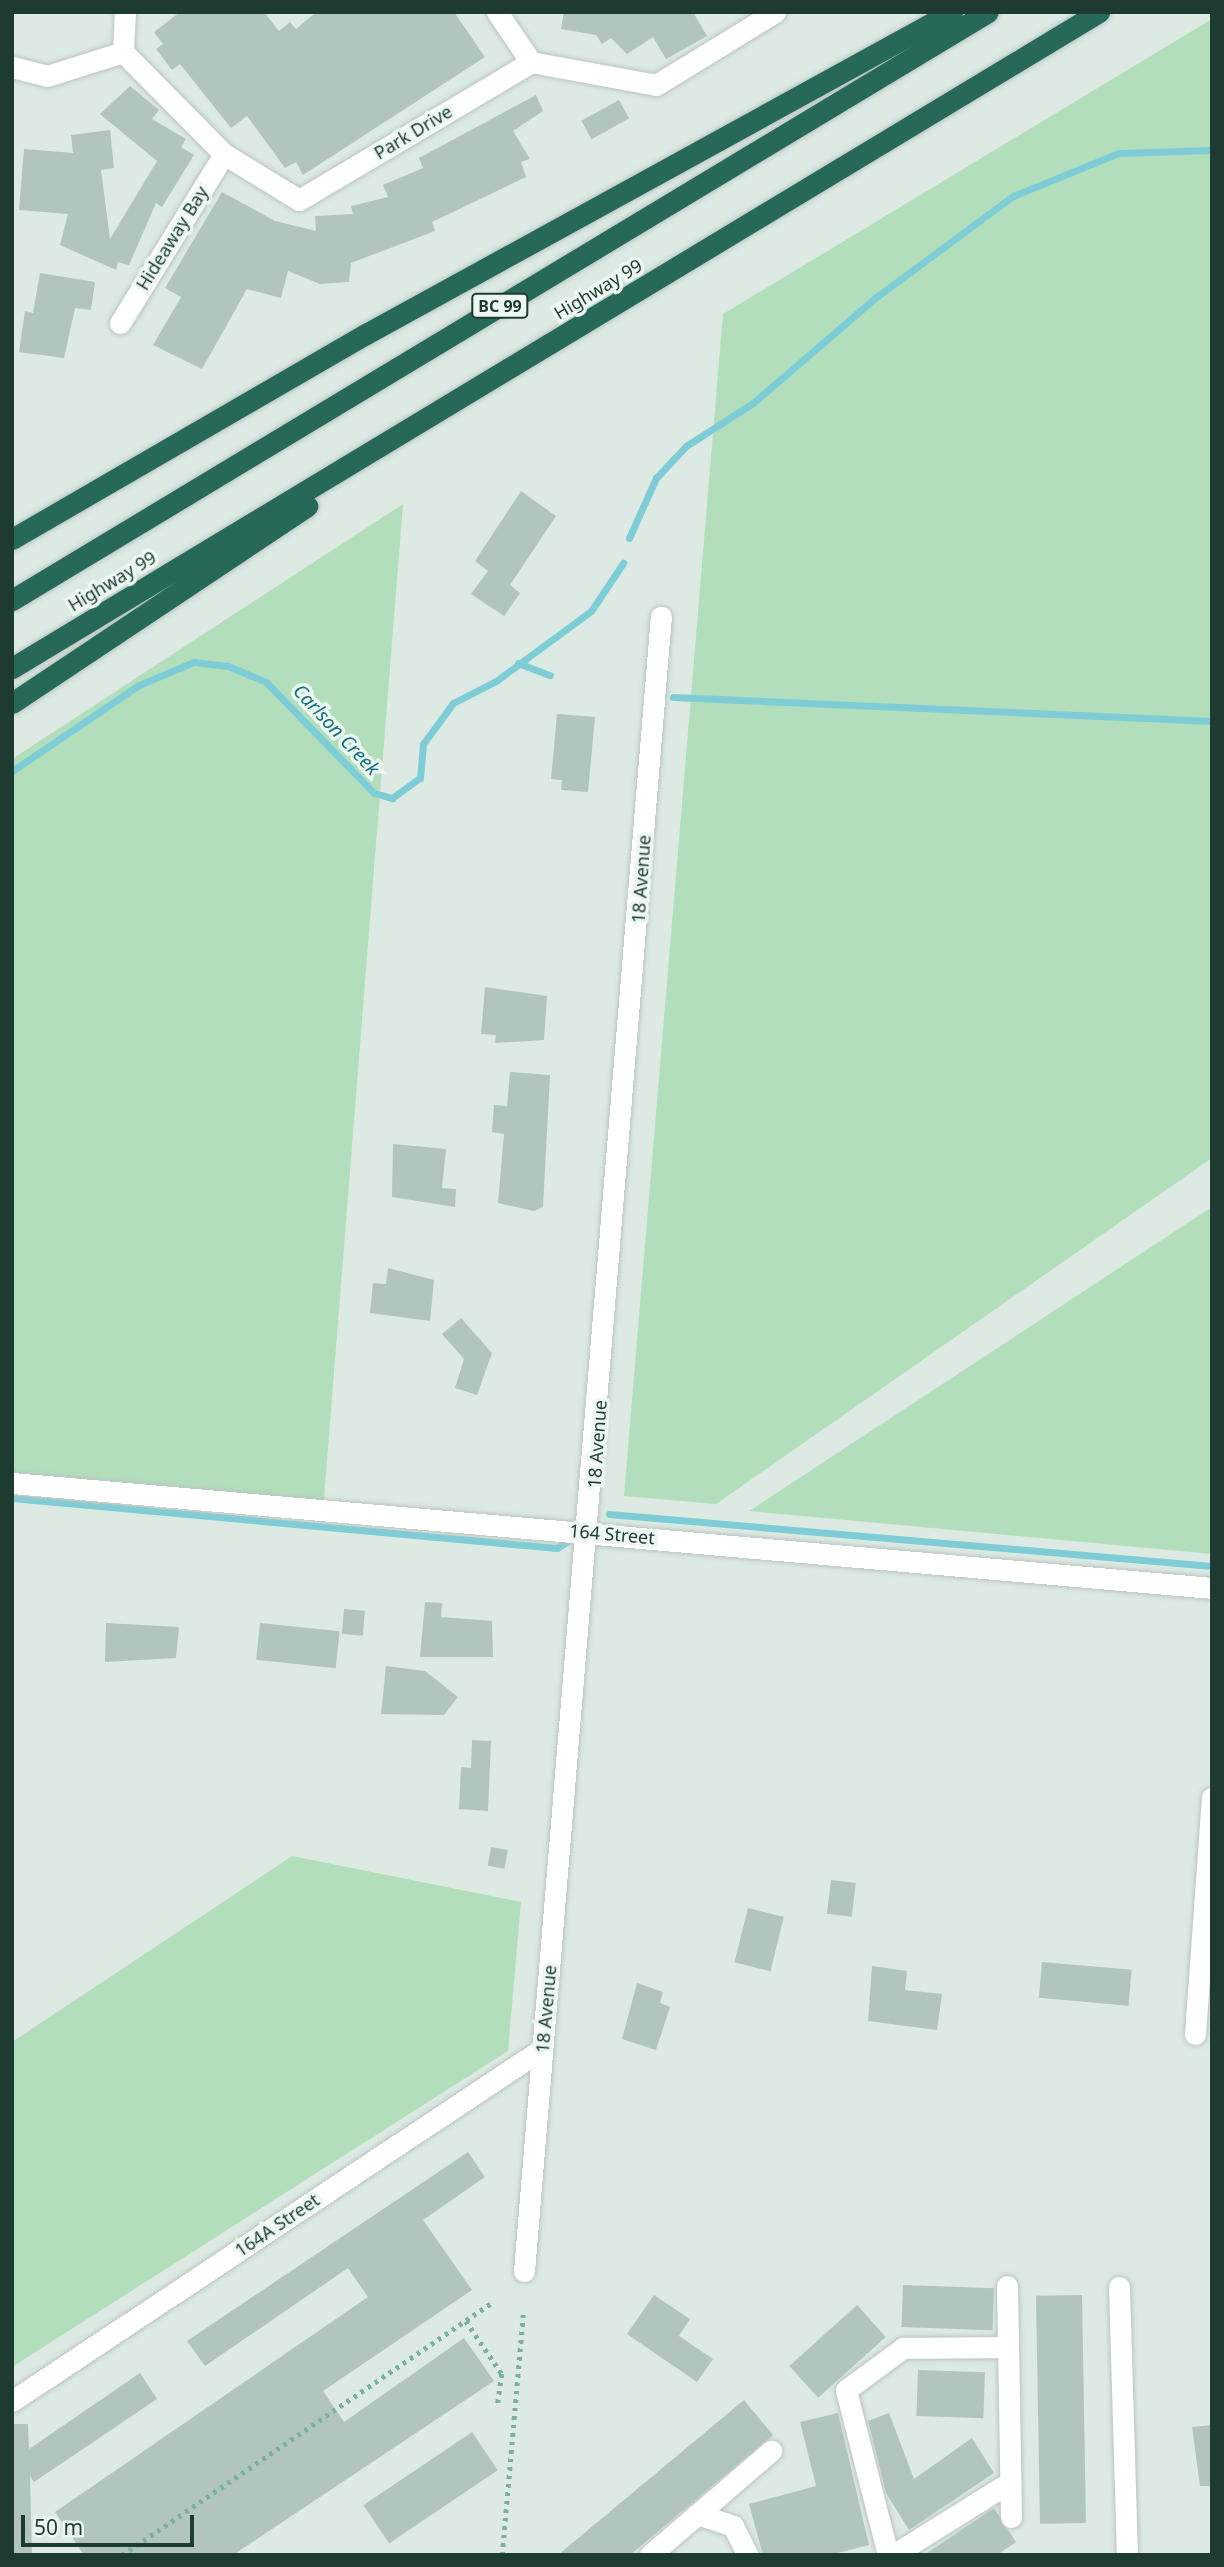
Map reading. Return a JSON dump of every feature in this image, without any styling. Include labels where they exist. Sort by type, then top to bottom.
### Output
[{"type":"highway","points":[[12,539],[366,334],[952,12]]},
{"type":"highway","name":"Highway 99","points":[[12,600],[988,12]]},
{"type":"highway","name":"Highway 99","points":[[12,668],[1098,12]]},
{"type":"highway","points":[[12,703],[526,359]]},
{"type":"street","points":[[12,68],[47,76],[123,52],[125,12]]},
{"type":"street","points":[[496,12],[531,62],[656,85],[745,20],[775,12]]},
{"type":"street","name":"Park Drive","points":[[123,52],[225,154],[299,200],[531,62]]},
{"type":"street","name":"Hideaway Bay","points":[[120,323],[225,154]]},
{"type":"street","name":"18 Avenue","points":[[524,2271],[590,1532],[662,617]]},
{"type":"street","name":"164 Street","points":[[12,1483],[1212,1588]]},
{"type":"street","points":[[1195,2034],[1205,1993],[1212,1797]]},
{"type":"street","name":"164A Street","points":[[12,2401],[542,2049]]},
{"type":"street","points":[[1007,2286],[1011,2516]]},
{"type":"street","points":[[1119,2287],[1127,2555]]},
{"type":"street","points":[[1008,2347],[903,2348],[846,2390],[890,2555],[1010,2482]]},
{"type":"street","points":[[650,2555],[771,2451]]},
{"type":"street","points":[[697,2514],[733,2526],[748,2555]]},
{"type":"path","points":[[122,2555],[493,2302]]},
{"type":"path","points":[[502,2555],[523,2313]]},
{"type":"path","points":[[466,2321],[502,2374],[496,2408]]},
{"type":"green space","points":[[1212,19],[1212,1158],[716,1504],[624,1496],[723,314]]},
{"type":"green space","points":[[403,504],[323,1511],[12,1476],[12,759]]},
{"type":"green space","points":[[1212,1207],[1212,1554],[749,1511]]},
{"type":"green space","points":[[292,1856],[521,1902],[508,2051],[12,2367],[12,2042]]},
{"type":"building","points":[[180,12],[264,12],[279,31],[290,22],[296,29],[316,12],[454,12],[485,57],[303,175],[296,162],[285,168],[247,116],[231,128],[180,64],[172,70],[156,49],[163,44],[154,32]]},
{"type":"building","points":[[564,12],[693,12],[707,36],[666,59],[653,37],[627,54],[611,38],[602,44],[596,35],[561,29]]},
{"type":"building","points":[[130,86],[159,110],[152,119],[186,139],[181,147],[194,155],[162,207],[156,203],[129,265],[118,262],[116,270],[60,245],[68,214],[19,210],[24,149],[73,153],[71,135],[110,130],[114,168],[101,170],[110,239],[157,161],[100,114]]},
{"type":"building","points":[[536,95],[543,111],[513,131],[530,159],[521,162],[526,177],[432,222],[435,231],[351,263],[349,282],[320,284],[288,271],[281,298],[247,289],[202,369],[153,345],[181,297],[165,288],[222,192],[275,221],[316,231],[315,216],[353,214],[351,206],[388,197],[383,185],[423,168],[419,158]]},
{"type":"building","points":[[619,100],[629,118],[592,139],[581,121]]},
{"type":"building","points":[[40,273],[95,282],[91,310],[75,308],[64,358],[19,352],[25,311],[33,313]]},
{"type":"building","points":[[521,491],[556,516],[510,585],[520,593],[504,616],[471,594],[488,571],[475,561]]},
{"type":"building","points":[[557,714],[595,717],[588,792],[561,790],[562,780],[551,779]]},
{"type":"building","points":[[485,987],[547,996],[544,1040],[495,1043],[496,1035],[481,1034]]},
{"type":"building","points":[[510,1072],[550,1075],[543,1207],[534,1211],[498,1203],[504,1134],[492,1132],[494,1105],[507,1106]]},
{"type":"building","points":[[393,1144],[446,1149],[442,1188],[456,1189],[455,1207],[392,1197]]},
{"type":"building","points":[[388,1268],[434,1280],[430,1321],[370,1313],[373,1283],[386,1284]]},
{"type":"building","points":[[461,1318],[492,1353],[477,1395],[455,1388],[464,1359],[442,1334]]},
{"type":"building","points":[[425,1602],[442,1603],[441,1617],[492,1621],[493,1657],[420,1657]]},
{"type":"building","points":[[344,1609],[365,1611],[363,1636],[342,1634]]},
{"type":"building","points":[[106,1623],[179,1627],[176,1658],[105,1662]]},
{"type":"building","points":[[260,1623],[340,1631],[336,1668],[256,1660]]},
{"type":"building","points":[[386,1666],[425,1671],[458,1697],[444,1715],[381,1714]]},
{"type":"building","points":[[472,1740],[491,1741],[488,1811],[459,1809],[461,1767],[471,1768]]},
{"type":"building","points":[[491,1847],[508,1850],[504,1869],[488,1866]]},
{"type":"building","points":[[831,1880],[856,1883],[852,1917],[827,1914]]},
{"type":"building","points":[[748,1908],[784,1917],[770,1971],[734,1962]]},
{"type":"building","points":[[1042,1962],[1132,1970],[1129,2006],[1039,1998]]},
{"type":"building","points":[[872,1966],[907,1971],[905,1990],[942,1994],[937,2030],[868,2021]]},
{"type":"building","points":[[637,1983],[663,1992],[660,2003],[670,2007],[656,2050],[622,2039]]},
{"type":"building","points":[[468,2152],[485,2177],[423,2220],[472,2290],[323,2391],[344,2422],[464,2338],[494,2381],[233,2555],[84,2555],[55,2512],[368,2297],[348,2268],[205,2366],[187,2341]]},
{"type":"building","points":[[903,2285],[994,2288],[992,2330],[902,2327]]},
{"type":"building","points":[[654,2295],[690,2319],[679,2336],[713,2359],[697,2382],[627,2334]]},
{"type":"building","points":[[1082,2295],[1086,2523],[1040,2524],[1036,2296]]},
{"type":"building","points":[[857,2305],[886,2337],[818,2398],[789,2366]]},
{"type":"building","points":[[918,2370],[985,2372],[983,2418],[916,2416]]},
{"type":"building","points":[[140,2373],[157,2399],[34,2482],[30,2476],[32,2555],[12,2555],[12,2424],[28,2424],[29,2449]]},
{"type":"building","points":[[744,2400],[773,2435],[630,2555],[558,2555]]},
{"type":"building","points":[[838,2413],[869,2545],[830,2555],[763,2555],[749,2504],[816,2486],[800,2422]]},
{"type":"building","points":[[889,2413],[914,2479],[972,2438],[994,2473],[909,2530],[886,2493],[868,2421]]},
{"type":"building","points":[[1212,2425],[1212,2486],[1200,2486],[1192,2427]]},
{"type":"building","points":[[472,2432],[498,2470],[389,2543],[363,2505]]},
{"type":"building","points":[[994,2508],[1016,2542],[997,2555],[924,2555]]},
{"type":"waterway","points":[[629,538],[656,478],[686,446],[753,403],[875,298],[1013,196],[1119,153],[1212,150]]},
{"type":"waterway","name":"Carlson Creek","points":[[12,771],[139,685],[194,662],[228,666],[266,682],[374,793],[392,798],[420,778],[423,744],[453,703],[496,681],[591,611],[623,563]]},
{"type":"waterway","points":[[518,663],[550,675]]},
{"type":"waterway","points":[[673,697],[1212,721]]},
{"type":"waterway","points":[[12,1498],[557,1548],[571,1539]]},
{"type":"waterway","points":[[609,1514],[1212,1566]]}]
